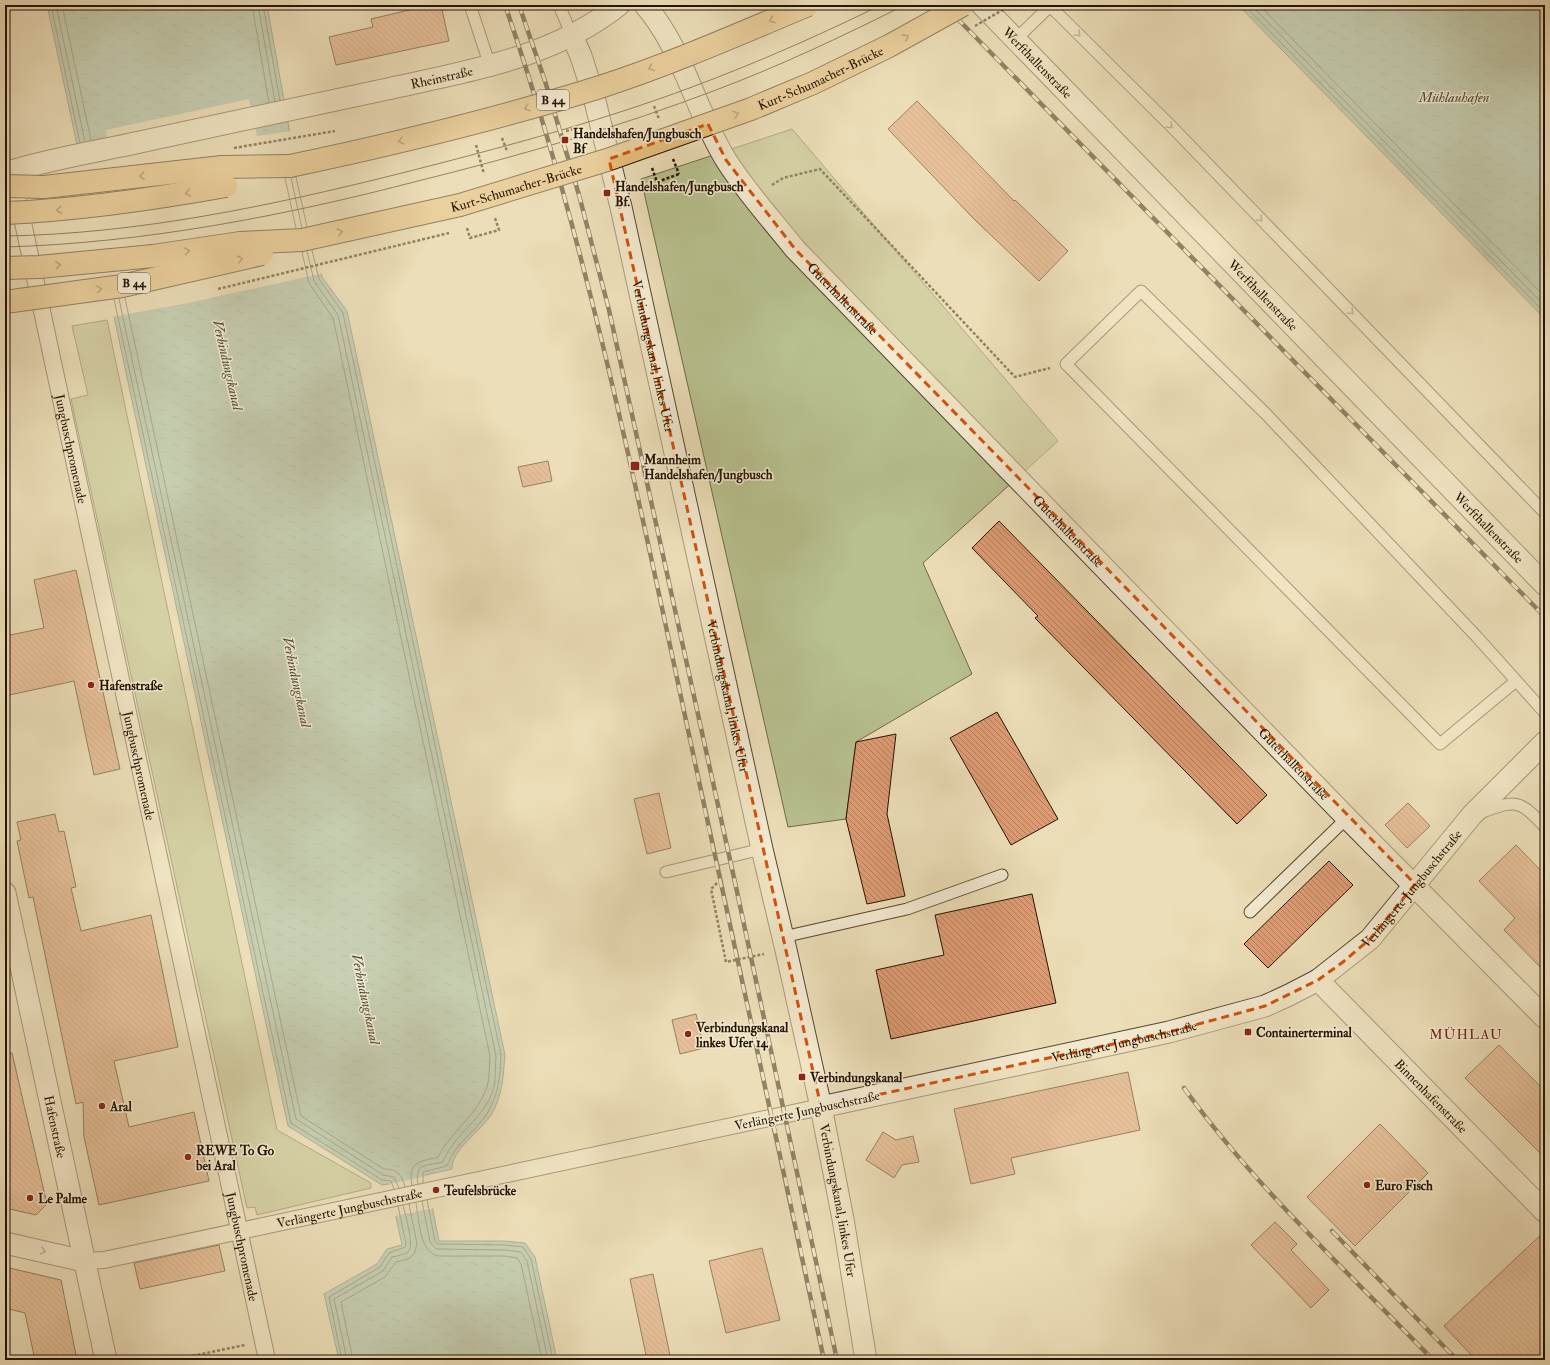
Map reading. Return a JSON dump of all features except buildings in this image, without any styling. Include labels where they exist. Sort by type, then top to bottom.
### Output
[{"type":"highway","name":"B 44","points":[[5,213],[50,211],[138,202],[226,186],[290,166],[357,152],[477,122],[601,86],[709,48],[808,5]]},
{"type":"highway","name":"Kurt-Schumacher-Brücke","points":[[302,240],[460,205],[607,160],[750,109],[813,83],[889,46],[963,5]]},
{"type":"highway","points":[[7,176],[44,186],[222,167],[290,166]]},
{"type":"highway","name":"B 44","points":[[5,302],[122,286],[262,254],[302,240]]},
{"type":"highway","points":[[5,268],[39,267],[153,256],[240,243],[302,240]]},
{"type":"street","name":"Rheinstraße","points":[[7,176],[42,163],[339,100],[490,66],[536,53],[572,36],[619,5]]},
{"type":"street","name":"Güterhallenstraße","points":[[645,5],[666,32],[688,77],[699,108],[726,160],[753,198],[795,249],[1347,818],[1415,884],[1545,1018]]},
{"type":"street","name":"Werfthallenstraße","points":[[982,5],[1545,585]]},
{"type":"street","name":"Verbindungskanal, linkes Ufer","points":[[572,36],[581,56],[594,97],[621,207],[762,849],[821,1107],[843,1219],[866,1360]]},
{"type":"street","name":"Jungbuschpromenade","points":[[7,176],[267,1360]]},
{"type":"street","name":"Verlängerte Jungbuschstraße","points":[[84,1261],[104,1260],[238,1232],[1169,1032],[1265,1006],[1318,980],[1370,939],[1472,816],[1545,742]]},
{"type":"street","name":"Hafenstraße","points":[[5,892],[106,1360]]},
{"type":"street","name":"Binnenhafenstraße","points":[[1318,980],[1545,1212]]},
{"type":"street","points":[[5,1243],[84,1261]]},
{"type":"lane","points":[[470,5],[490,66]]},
{"type":"lane","points":[[559,5],[572,36]]},
{"type":"lane","points":[[1015,40],[1050,6],[1182,138],[1545,512]]},
{"type":"lane","points":[[1516,681],[1440,744],[1066,364],[1141,292],[1266,414],[1516,681],[1545,713]]},
{"type":"lane","points":[[1472,816],[1508,803],[1517,803],[1526,808],[1545,827]]},
{"type":"lane","points":[[1250,912],[1347,818]]},
{"type":"lane","points":[[666,872],[762,849]]},
{"type":"lane","points":[[783,937],[907,909],[1002,875]]},
{"type":"path","points":[[566,131],[585,125]]},
{"type":"path","points":[[227,149],[336,131]]},
{"type":"path","points":[[475,142],[485,182]]},
{"type":"path","points":[[652,168],[657,182],[679,174]]},
{"type":"path","points":[[795,174],[820,169],[1015,377],[1066,364]]},
{"type":"path","points":[[467,228],[470,238],[499,230],[494,213]]},
{"type":"path","points":[[717,883],[712,889],[726,962],[764,954]]},
{"type":"path","points":[[173,1360],[263,1341]]},
{"type":"highlighted area","points":[[708,124],[726,160],[795,249],[1415,884],[1370,939],[1343,962],[1318,980],[1265,1006],[1169,1032],[821,1107],[609,159]]},
{"type":"green space","points":[[792,129],[1058,441],[923,563],[972,674],[856,742],[846,819],[788,827],[641,179]]},
{"type":"green space","points":[[107,320],[277,1130],[371,1183],[371,1188],[257,1215],[255,1207],[247,1208],[71,399],[88,395],[72,326]]},
{"type":"water","name":"Verbindungskanal","points":[[47,5],[267,5],[289,128],[322,277],[347,311],[505,1055],[500,1093],[491,1115],[461,1148],[453,1162],[452,1169],[426,1175],[439,1241],[505,1241],[525,1243],[535,1257],[557,1360],[339,1360],[324,1294],[377,1264],[387,1249],[402,1245],[389,1184],[382,1185],[288,1126]]},
{"type":"water","name":"Mühlauhafen","points":[[1238,5],[1545,5],[1545,319]]},
{"type":"pier","points":[[249,99],[257,136],[292,131],[324,273],[188,303],[112,317],[77,156],[111,153],[106,130]]},
{"type":"pier","points":[[454,1170],[428,1176],[434,1208],[395,1216],[388,1190],[389,1184]]},
{"type":"tram line","points":[[5,236],[104,230],[203,216],[350,186],[478,153],[596,120],[675,93],[777,53],[881,5]]},
{"type":"tram line","points":[[5,247],[109,240],[213,226],[316,206],[494,161],[606,128],[716,90],[811,50],[905,5]]},
{"type":"railway","points":[[505,5],[535,96],[562,187],[631,465],[824,1360]]},
{"type":"railway","points":[[519,5],[545,81],[579,195],[609,310],[736,887],[837,1360]]},
{"type":"railway","points":[[944,5],[1545,617]]},
{"type":"railway","points":[[1184,1088],[1241,1160],[1303,1228],[1433,1360]]},
{"type":"railway","points":[[1332,1231],[1457,1360]]},
{"type":"place","name":"Handelshafen/Jungbusch Bf","points":[[565,140]]},
{"type":"place","name":"Handelshafen/Jungbusch Bf.","points":[[607,193]]},
{"type":"place","name":"Mannheim Handelshafen/Jungbusch","points":[[635,466]]},
{"type":"place","name":"Hafenstraße","points":[[91,685]]},
{"type":"place","name":"Containerterminal","points":[[1248,1032]]},
{"type":"place","name":"Verbindungskanal linkes Ufer 14","points":[[688,1034]]},
{"type":"place","name":"Verbindungskanal","points":[[802,1077]]},
{"type":"place","name":"Aral","points":[[102,1106]]},
{"type":"place","name":"REWE To Go bei Aral","points":[[188,1157]]},
{"type":"place","name":"Euro Fisch","points":[[1367,1185]]},
{"type":"place","name":"Teufelsbrücke","points":[[436,1190]]},
{"type":"place","name":"Le Palme","points":[[30,1198]]},
{"type":"district","name":"MÜHLAU","points":[[1466,1034]]}]
